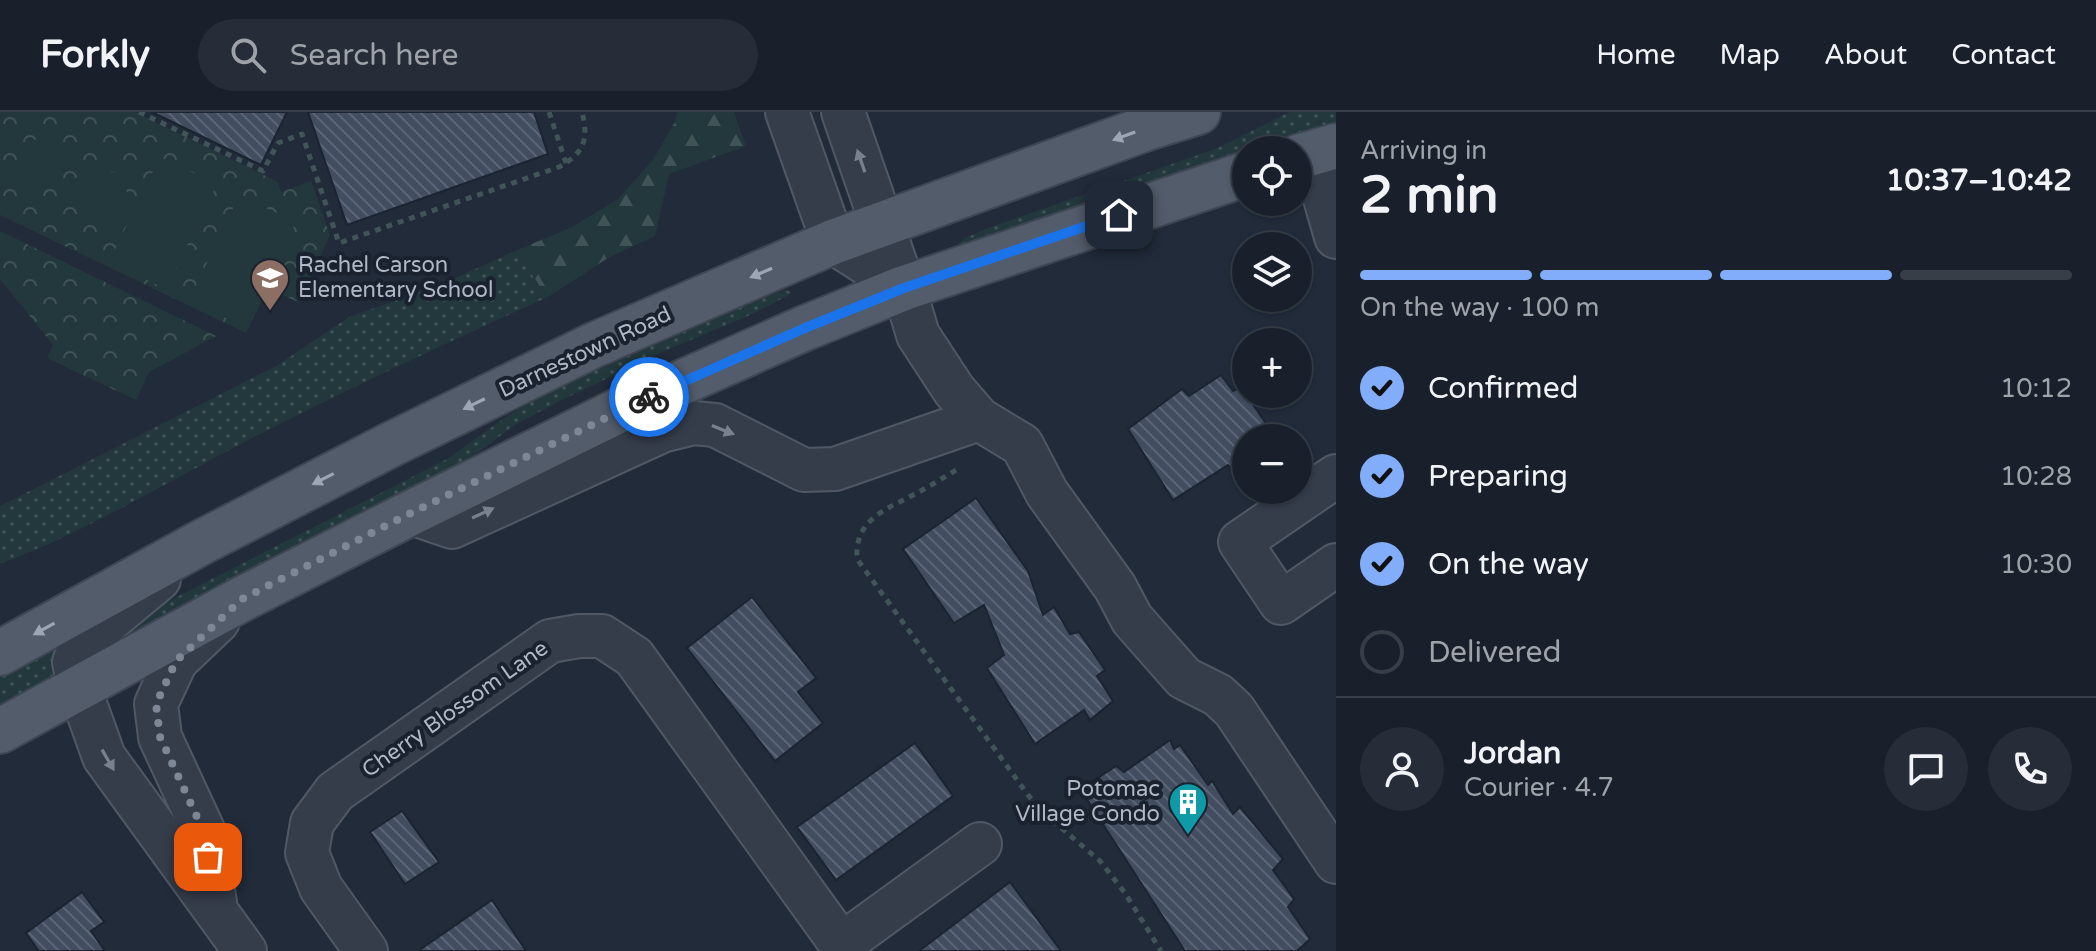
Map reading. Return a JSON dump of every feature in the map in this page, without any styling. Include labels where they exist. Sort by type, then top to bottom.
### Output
[{"type":"main road","name":"Darnestown Road","points":[[0,653],[202,542],[594,345],[833,242],[1198,112]]},
{"type":"main road","points":[[0,731],[242,599],[622,409],[904,288],[1232,179]]},
{"type":"street","points":[[787,112],[833,242],[904,288]]},
{"type":"street","points":[[843,112],[918,335],[954,390],[979,419],[1022,445],[1047,493],[1115,587],[1132,619],[1184,678],[1218,695],[1234,710],[1336,862]]},
{"type":"street","points":[[1315,152],[1336,237]]},
{"type":"street","points":[[411,513],[452,527],[662,431],[694,423],[715,425],[804,470],[835,469],[979,419]]},
{"type":"street","points":[[1336,476],[1240,542],[1281,603],[1336,565]]},
{"type":"street","points":[[202,542],[89,637],[79,649],[74,662],[79,687],[104,757],[245,951]]},
{"type":"street","points":[[216,911],[203,830],[160,737],[156,704],[176,661],[242,599]]},
{"type":"street","name":"Cherry Blossom Lane","points":[[366,951],[321,888],[307,853],[312,823],[335,792],[550,641],[579,636],[602,636],[634,657],[844,948]]},
{"type":"street","points":[[844,948],[980,844]]},
{"type":"path","points":[[139,112],[263,171],[278,143],[302,134],[339,243],[546,173],[566,163],[584,142],[586,133],[582,112]]},
{"type":"path","points":[[549,112],[566,163]]},
{"type":"path","points":[[958,469],[875,515],[856,545],[857,559],[1028,795],[1045,814],[1100,861],[1125,893],[1161,951]]},
{"type":"green space","points":[[0,112],[135,112],[278,182],[281,192],[311,181],[330,235],[298,302],[268,288],[246,333],[0,215]]},
{"type":"green space","points":[[677,112],[734,112],[746,146],[669,174],[655,236],[608,258],[548,297],[515,251],[572,227],[618,199],[652,161],[675,122]]},
{"type":"green space","points":[[1290,112],[1336,112],[1336,123],[1293,136],[1242,136]]},
{"type":"green space","points":[[41,139],[58,146],[65,163],[58,180],[41,187],[24,180],[17,163],[24,146]]},
{"type":"green space","points":[[1232,141],[1232,155],[990,238],[955,247],[965,238],[991,227]]},
{"type":"green space","points":[[160,157],[217,184],[166,289],[109,262]]},
{"type":"green space","points":[[103,170],[120,177],[127,194],[120,211],[103,218],[86,211],[79,194],[86,177]]},
{"type":"green space","points":[[239,196],[296,222],[245,327],[189,300]]},
{"type":"green space","points":[[0,231],[216,336],[149,372],[136,400],[47,358],[53,345],[0,279]]},
{"type":"green space","points":[[515,251],[548,297],[333,398],[100,519],[0,564],[0,506],[278,365],[349,317],[440,285]]},
{"type":"green space","points":[[786,290],[791,292],[789,295],[748,316],[664,351],[562,400],[516,424],[447,471],[137,634],[115,640],[169,601],[447,459],[533,400],[576,378]]},
{"type":"green space","points":[[73,638],[56,662],[54,681],[0,706],[0,676]]},
{"type":"building","points":[[152,112],[287,112],[261,165]]},
{"type":"building","name":"Rachel Carson Elementary School","points":[[308,112],[534,112],[548,154],[347,225]]},
{"type":"building","points":[[1221,375],[1232,390],[1232,408],[1255,408],[1266,424],[1232,424],[1232,469],[1228,465],[1173,500],[1128,429],[1182,389],[1189,396]]},
{"type":"building","points":[[976,498],[1028,571],[1043,615],[1054,607],[1070,634],[1079,632],[1105,670],[1097,676],[1113,701],[1090,720],[1084,710],[1035,744],[987,668],[1004,655],[984,605],[954,623],[903,549]]},
{"type":"building","points":[[752,597],[816,678],[798,692],[823,723],[775,761],[687,648]]},
{"type":"building","name":"Potomac Village Condo","points":[[1170,740],[1174,749],[1180,745],[1208,785],[1212,781],[1233,814],[1240,807],[1283,859],[1273,870],[1294,899],[1288,907],[1310,939],[1297,951],[1185,951],[1086,798],[1095,788],[1090,783],[1116,766],[1124,772]]},
{"type":"building","points":[[915,743],[953,796],[836,880],[797,827]]},
{"type":"building","points":[[402,811],[439,862],[405,884],[370,832]]},
{"type":"building","points":[[1010,882],[1061,951],[919,951]]},
{"type":"building","points":[[82,892],[104,922],[91,931],[105,951],[39,951],[26,933]]},
{"type":"building","points":[[492,900],[526,951],[418,951]]},
{"type":"way so far","points":[[208,857],[203,830],[160,737],[156,704],[176,661],[242,599],[649,397]]},
{"type":"place","name":"Rachel Carson Elementary School","points":[[270,312]]},
{"type":"place","name":"Potomac Village Condo","points":[[1188,836]]},
{"type":"route","points":[[649,397],[904,288],[1119,215]]}]
